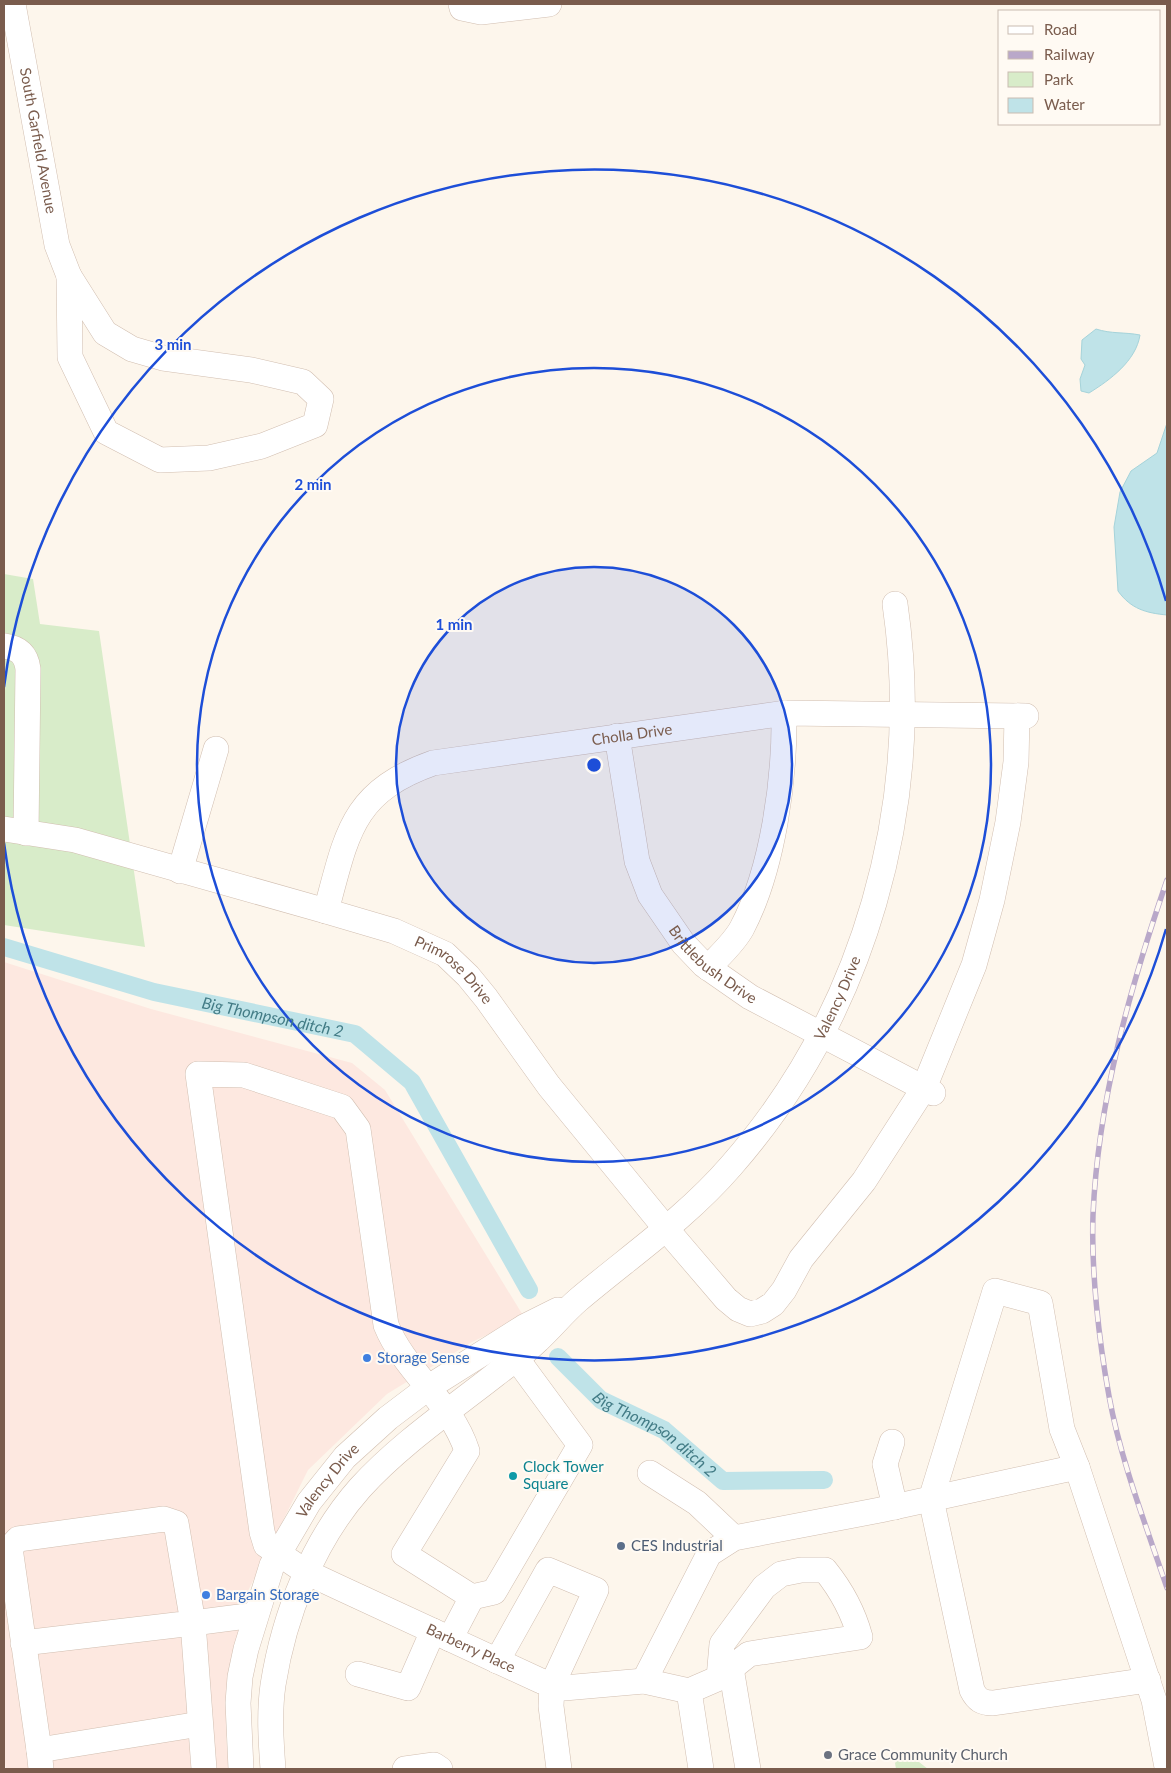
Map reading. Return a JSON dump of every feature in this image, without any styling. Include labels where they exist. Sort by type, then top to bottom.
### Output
[{"type":"street","name":"South Garfield Avenue","points":[[13,4],[57,245],[69,276]]},
{"type":"street","points":[[461,4],[462,8],[480,12],[549,4]]},
{"type":"street","points":[[69,276],[105,333],[132,349],[163,358],[251,370],[303,382],[321,399],[315,425],[262,446],[209,458],[160,460],[106,432],[70,358],[69,276]]},
{"type":"street","name":"Valency Drive","points":[[273,1769],[271,1740],[273,1687],[288,1625],[306,1572],[342,1512],[359,1489],[404,1447],[535,1343],[576,1302],[666,1230],[716,1183],[745,1149],[795,1079],[822,1033],[860,947],[883,871],[898,786],[903,713],[903,678],[895,604]]},
{"type":"street","points":[[4,646],[20,650],[26,658],[28,669],[15,831]]},
{"type":"street","points":[[708,968],[742,928],[757,890],[772,835],[781,785],[785,750],[784,713]]},
{"type":"street","name":"Cholla Drive","points":[[326,911],[338,866],[353,824],[370,799],[395,779],[433,763],[784,713],[1022,716],[998,876],[974,965],[928,1090]]},
{"type":"street","name":"Brittlebush Drive","points":[[617,736],[632,842],[644,881],[672,929],[708,968],[750,997],[928,1090]]},
{"type":"street","points":[[180,870],[216,749]]},
{"type":"street","name":"Primrose Drive","points":[[15,831],[75,840],[326,911],[394,931],[420,941],[445,954],[462,970],[486,998],[580,1125],[666,1230],[726,1299],[738,1309],[750,1314],[762,1311],[773,1304],[793,1276],[801,1259],[864,1181],[928,1090]]},
{"type":"street","name":"Barberry Place","points":[[429,1387],[394,1343],[386,1325],[358,1129],[342,1107],[244,1075],[198,1074],[262,1532],[266,1545],[306,1572],[552,1685],[564,1688],[644,1681],[689,1691]]},
{"type":"street","points":[[1148,1680],[993,1703],[977,1700],[972,1690],[931,1499],[995,1290],[1040,1303],[1062,1429],[1077,1467],[1148,1680],[1154,1700],[1167,1767]]},
{"type":"street","name":"Valency Drive","points":[[241,1769],[238,1729],[240,1677],[255,1614],[278,1553],[309,1502],[345,1457],[375,1428],[429,1387],[524,1327],[576,1302]]},
{"type":"street","points":[[358,1674],[408,1688],[441,1635],[472,1597],[494,1592],[580,1446],[516,1358]]},
{"type":"street","points":[[429,1387],[460,1430],[467,1451],[404,1554],[472,1597]]},
{"type":"street","points":[[892,1442],[885,1464],[895,1506]]},
{"type":"street","points":[[644,1681],[709,1554],[734,1538],[931,1499],[1077,1467]]},
{"type":"street","points":[[650,1473],[697,1504],[734,1538]]},
{"type":"street","points":[[200,1724],[40,1760],[10,1548],[18,1539],[164,1519],[176,1523],[193,1623],[204,1769]]},
{"type":"street","points":[[497,1661],[548,1570],[596,1590],[552,1685],[551,1706],[559,1769]]},
{"type":"street","points":[[701,1769],[689,1691],[725,1673],[749,1654],[860,1637],[853,1612],[838,1586],[824,1570],[802,1570],[781,1574],[764,1587],[722,1644],[725,1673],[748,1769]]},
{"type":"street","points":[[23,1644],[255,1614]]},
{"type":"street","points":[[405,1769],[434,1765],[440,1769]]},
{"type":"shaded area","points":[[4,962],[151,1009],[352,1063],[385,1090],[524,1317],[472,1342],[387,1394],[308,1470],[243,1601],[226,1739],[230,1769],[6,1769],[4,1757]]},
{"type":"green space","points":[[4,574],[33,579],[40,624],[99,631],[145,947],[4,925]]},
{"type":"green space","points":[[899,1759],[919,1762],[928,1769],[896,1769],[895,1763]]},
{"type":"water","points":[[1096,329],[1140,335],[1133,353],[1121,369],[1089,393],[1081,391],[1080,379],[1085,365],[1081,359],[1082,340]]},
{"type":"water","points":[[1167,423],[1167,615],[1140,609],[1128,602],[1118,591],[1114,527],[1120,492],[1131,471],[1157,453]]},
{"type":"waterway","name":"Big Thompson ditch 2","points":[[4,947],[154,992],[355,1034],[412,1082],[529,1290]]},
{"type":"waterway","name":"Big Thompson ditch 2","points":[[558,1357],[601,1400],[664,1430],[723,1481],[824,1480]]},
{"type":"railway","points":[[1167,880],[1153,921],[1118,1045],[1101,1129],[1093,1215],[1095,1282],[1099,1329],[1109,1396],[1120,1445],[1167,1588]]},
{"type":"place","name":"Storage Sense","points":[[367,1358]]},
{"type":"place","name":"Clock Tower Square","points":[[513,1476]]},
{"type":"place","name":"CES Industrial","points":[[621,1546]]},
{"type":"place","name":"Bargain Storage","points":[[206,1595]]},
{"type":"place","name":"Grace Community Church","points":[[828,1755]]}]
